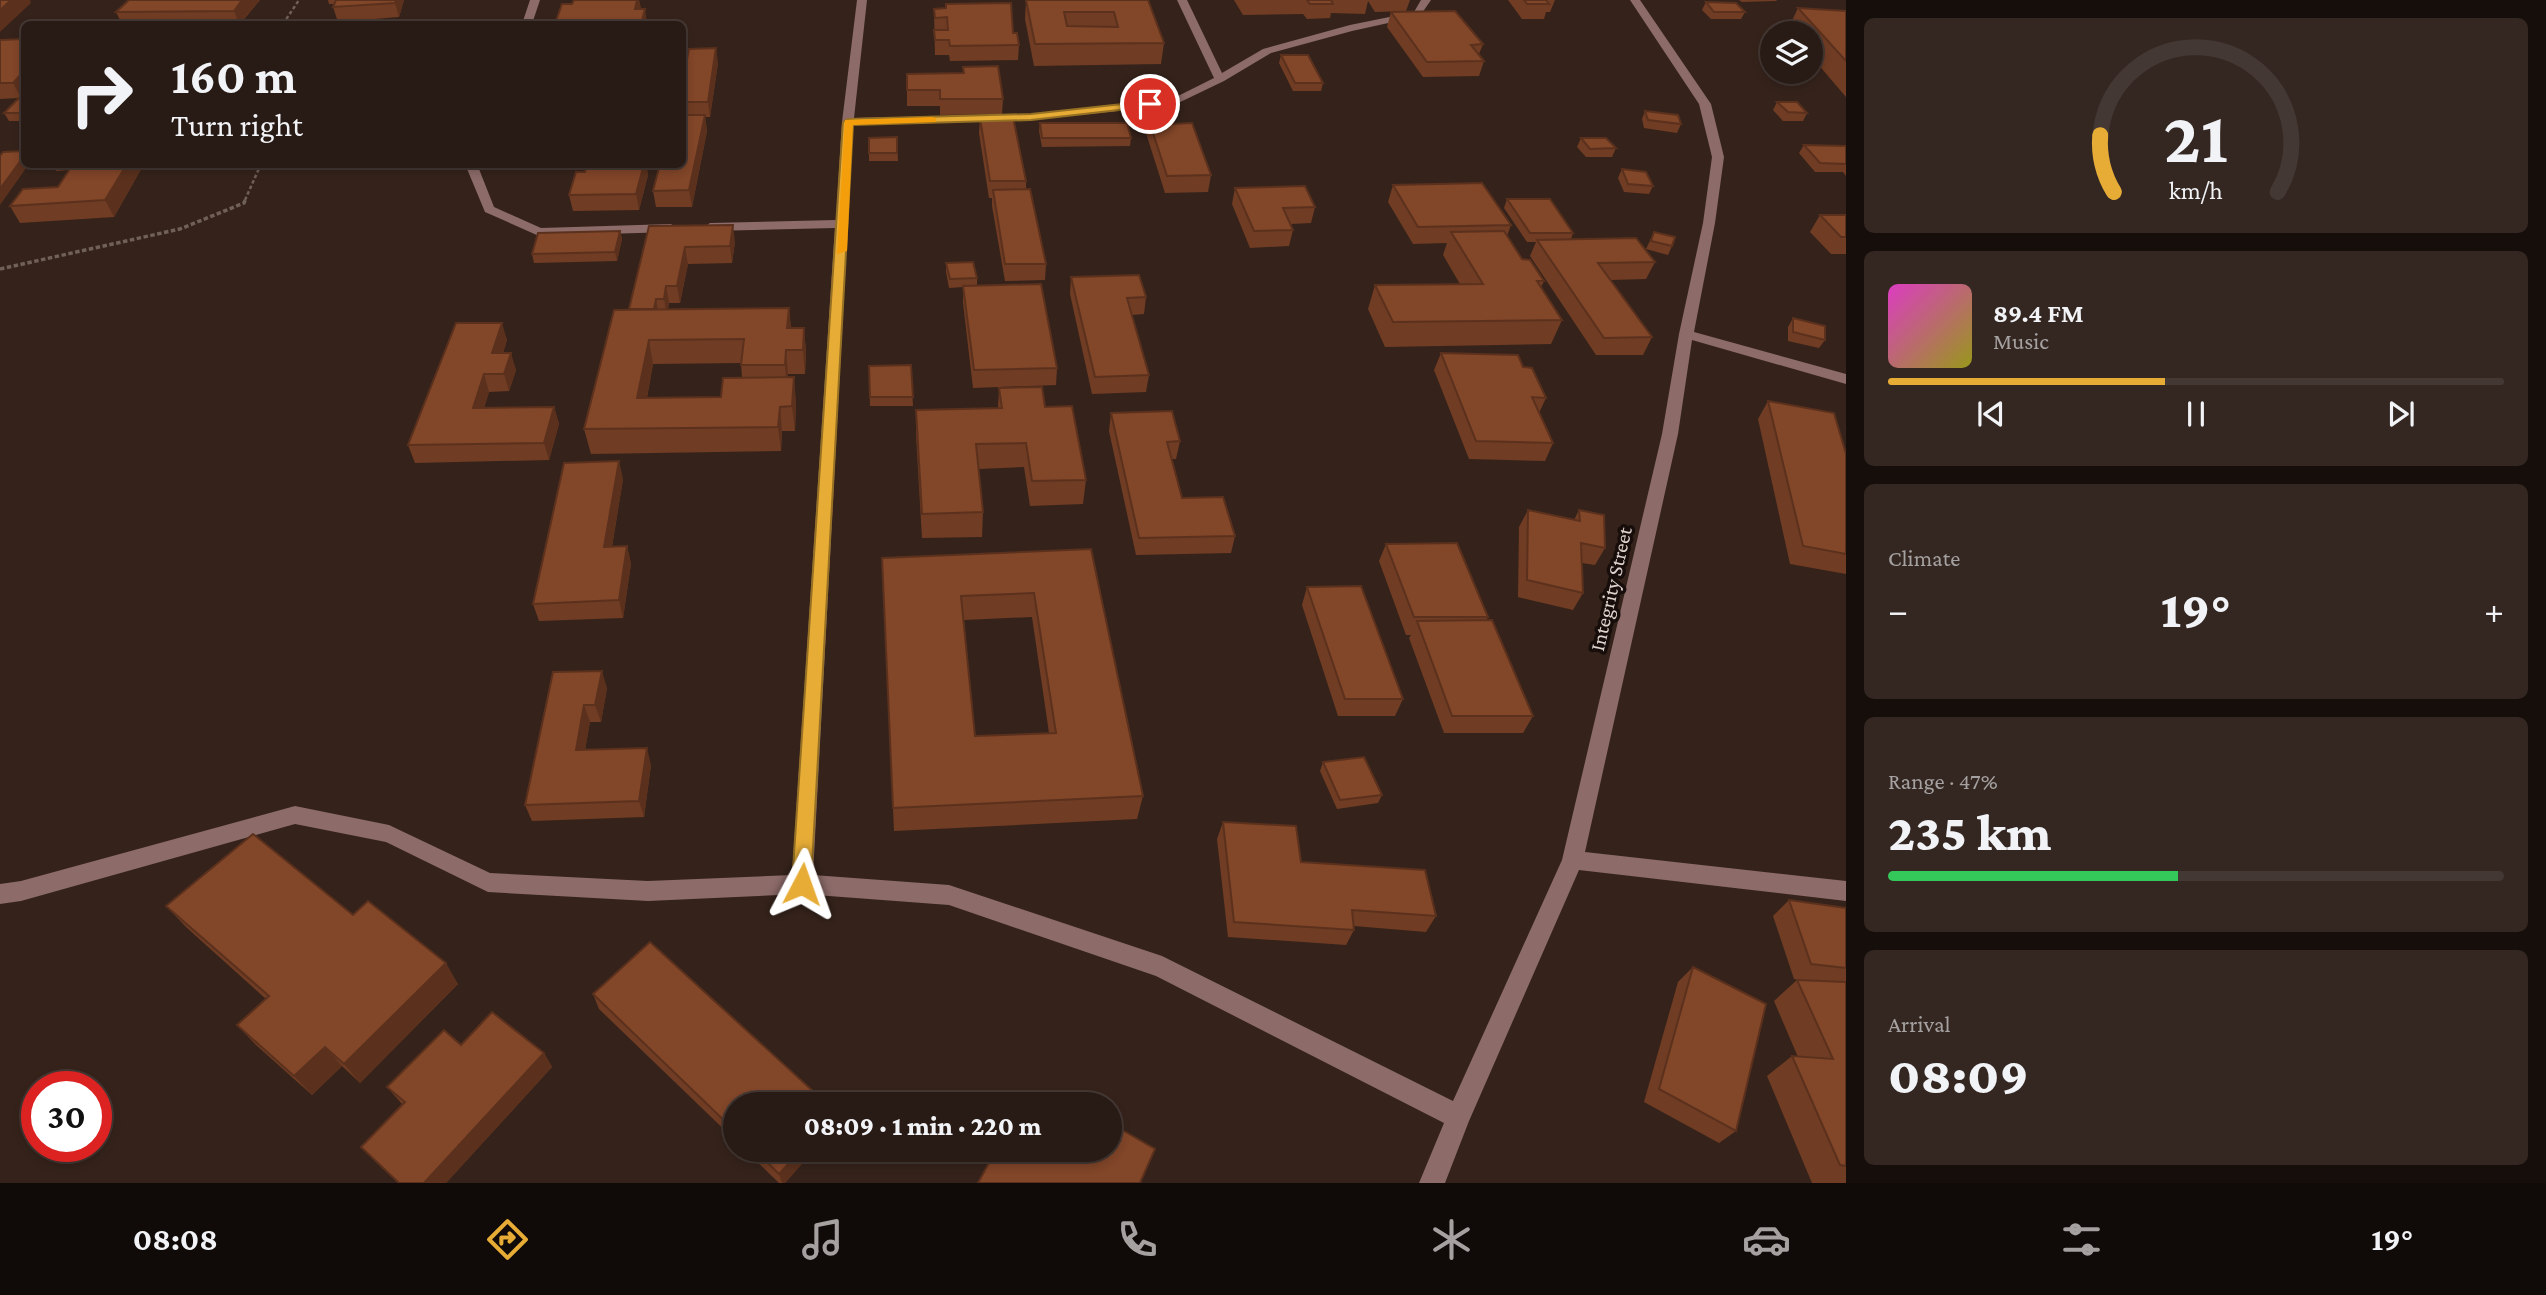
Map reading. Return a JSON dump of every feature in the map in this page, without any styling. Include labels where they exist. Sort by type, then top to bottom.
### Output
[{"type":"street","points":[[528,21],[536,0]]},
{"type":"street","points":[[802,884],[848,122],[862,0]]},
{"type":"street","points":[[1182,0],[1220,79]]},
{"type":"street","points":[[848,122],[1031,117],[1174,102],[1267,51],[1350,28],[1417,14],[1426,0]]},
{"type":"street","name":"Integrity Street","points":[[1432,1183],[1458,1117],[1573,860],[1670,434],[1686,334],[1709,223],[1718,157],[1705,104],[1635,0]]},
{"type":"street","points":[[473,168],[489,209],[539,232],[842,224]]},
{"type":"street","points":[[1686,334],[1846,379]]},
{"type":"street","points":[[0,894],[21,891],[295,815],[388,834],[488,882],[648,891],[802,884],[949,895],[1162,967],[1458,1117]]},
{"type":"street","points":[[1573,860],[1846,891]]},
{"type":"path","points":[[286,21],[299,0]]},
{"type":"path","points":[[0,269],[180,229],[244,203],[259,168]]},
{"type":"building","points":[[0,0],[11,0],[0,10]]},
{"type":"building","points":[[129,0],[242,0],[234,11],[116,12]]},
{"type":"building","points":[[336,0],[396,0],[395,3],[333,7]]},
{"type":"building","points":[[574,0],[637,0],[635,9],[645,9],[642,21],[556,21],[562,4],[572,4]]},
{"type":"building","points":[[1026,0],[1148,0],[1164,43],[1035,44]],"holes":[[[1064,12],[1114,12],[1118,27],[1067,26]]]},
{"type":"building","points":[[1307,0],[1331,0],[1333,4],[1310,4]]},
{"type":"building","points":[[1524,0],[1546,0],[1549,4],[1527,4]]},
{"type":"building","points":[[1706,2],[1736,3],[1745,12],[1714,12]]},
{"type":"building","points":[[1011,3],[1013,33],[1017,33],[1019,45],[950,46],[949,40],[935,40],[934,30],[948,30],[947,17],[935,18],[934,9],[946,8],[946,4]]},
{"type":"building","points":[[1798,8],[1846,11],[1846,61],[1823,36],[1823,21],[1810,21]]},
{"type":"building","points":[[1455,11],[1483,44],[1471,45],[1484,61],[1427,62],[1391,12]]},
{"type":"building","points":[[21,39],[21,74],[13,83],[0,83],[0,40]]},
{"type":"building","points":[[716,48],[708,102],[686,102],[686,64],[689,49]]},
{"type":"building","points":[[1281,55],[1308,55],[1323,83],[1295,83]]},
{"type":"building","points":[[998,66],[1003,99],[940,99],[940,90],[907,90],[907,74],[964,73],[963,67]]},
{"type":"building","points":[[20,97],[21,97],[21,113],[4,113]]},
{"type":"building","points":[[1777,102],[1797,102],[1807,113],[1788,112]]},
{"type":"building","points":[[1645,111],[1678,115],[1681,124],[1648,120]]},
{"type":"building","points":[[1147,114],[1169,114],[1173,124],[1192,123],[1211,175],[1167,176]]},
{"type":"building","points":[[686,115],[705,115],[689,190],[653,191],[659,168],[686,168]]},
{"type":"building","points":[[1013,117],[1026,181],[990,181],[980,118]]},
{"type":"building","points":[[1040,123],[1127,123],[1131,138],[1042,138]]},
{"type":"building","points":[[897,137],[897,153],[869,153],[869,138]]},
{"type":"building","points":[[1581,138],[1606,138],[1616,148],[1590,149]]},
{"type":"building","points":[[1804,145],[1846,146],[1846,164],[1820,163]]},
{"type":"building","points":[[21,151],[21,160],[0,189],[0,156],[3,152]]},
{"type":"building","points":[[70,168],[125,168],[105,200],[10,206],[23,189],[58,187]]},
{"type":"building","points":[[586,168],[643,168],[636,194],[569,195],[576,172],[585,172]]},
{"type":"building","points":[[1622,169],[1646,172],[1653,186],[1628,184]]},
{"type":"building","points":[[1482,183],[1511,225],[1418,227],[1393,185]]},
{"type":"building","points":[[1305,186],[1315,207],[1283,208],[1293,230],[1254,231],[1235,188]]},
{"type":"building","points":[[1030,189],[1046,264],[1005,264],[993,190]]},
{"type":"building","points":[[1507,199],[1550,199],[1573,233],[1530,233]]},
{"type":"building","points":[[1820,215],[1846,215],[1846,237],[1841,237]]},
{"type":"building","points":[[733,225],[730,246],[685,247],[677,286],[666,286],[664,299],[656,299],[654,309],[629,309],[649,226]]},
{"type":"building","points":[[620,231],[615,252],[532,254],[538,233]]},
{"type":"building","points":[[1504,231],[1522,259],[1530,260],[1544,281],[1537,281],[1562,320],[1393,322],[1375,285],[1483,284],[1451,232]]},
{"type":"building","points":[[1654,232],[1675,237],[1672,246],[1651,241]]},
{"type":"building","points":[[1636,238],[1655,262],[1598,263],[1652,337],[1604,338],[1537,240]]},
{"type":"building","points":[[973,262],[977,278],[950,279],[946,263]]},
{"type":"building","points":[[1139,275],[1146,297],[1127,298],[1149,375],[1095,377],[1071,277]]},
{"type":"building","points":[[1041,284],[1057,368],[974,370],[963,286]]},
{"type":"building","points":[[789,308],[787,328],[804,328],[803,350],[786,350],[785,365],[741,365],[744,339],[649,340],[637,398],[721,397],[723,378],[794,377],[792,406],[780,407],[778,427],[584,429],[614,310]]},
{"type":"building","points":[[1793,318],[1825,326],[1825,340],[1793,332]]},
{"type":"building","points":[[456,323],[502,323],[492,353],[511,353],[504,374],[484,374],[473,408],[554,407],[544,443],[408,445]]},
{"type":"building","points":[[1441,353],[1518,355],[1523,367],[1532,368],[1546,398],[1532,397],[1553,443],[1476,441]]},
{"type":"building","points":[[911,365],[913,397],[870,397],[869,366]]},
{"type":"building","points":[[1042,387],[1045,407],[1072,406],[1086,480],[1032,481],[1026,443],[976,444],[983,512],[922,514],[916,410],[1002,408],[999,388]]},
{"type":"building","points":[[1768,401],[1834,413],[1846,454],[1846,554],[1803,546]]},
{"type":"building","points":[[1172,411],[1180,441],[1167,442],[1182,498],[1223,497],[1235,536],[1139,538],[1111,413]]},
{"type":"building","points":[[619,461],[604,547],[627,546],[619,600],[533,604],[564,463]]},
{"type":"building","points":[[1528,510],[1580,521],[1579,510],[1604,515],[1605,548],[1581,543],[1583,593],[1527,580]]},
{"type":"building","points":[[1457,543],[1488,617],[1414,617],[1386,544]]},
{"type":"building","points":[[1091,549],[1143,796],[893,808],[882,558]],"holes":[[[1034,593],[1056,733],[975,736],[961,596]]]},
{"type":"building","points":[[1361,586],[1403,699],[1345,699],[1307,587]]},
{"type":"building","points":[[1492,620],[1533,716],[1452,716],[1417,621]]},
{"type":"building","points":[[602,671],[595,705],[584,705],[576,750],[647,748],[639,801],[525,805],[553,672]]},
{"type":"building","points":[[1364,757],[1382,795],[1340,800],[1323,762]]},
{"type":"building","points":[[1223,822],[1296,826],[1301,862],[1425,870],[1436,916],[1352,910],[1354,930],[1234,922]]},
{"type":"building","points":[[253,834],[353,915],[368,901],[446,963],[344,1064],[325,1047],[294,1076],[237,1025],[269,996],[166,906]]},
{"type":"building","points":[[1789,900],[1846,908],[1846,968],[1811,964]]},
{"type":"building","points":[[650,942],[814,1092],[723,1092],[723,1119],[593,994]]},
{"type":"building","points":[[1693,967],[1766,1004],[1736,1131],[1659,1089]]},
{"type":"building","points":[[1797,980],[1846,982],[1846,1166],[1840,1165],[1792,1056],[1833,1059]]},
{"type":"building","points":[[492,1012],[544,1053],[424,1183],[399,1183],[361,1147],[405,1102],[387,1087],[444,1030],[461,1045]]},
{"type":"building","points":[[1122,1130],[1155,1149],[1140,1183],[978,1183],[989,1162],[1122,1162]]},
{"type":"building","points":[[767,1162],[790,1162],[779,1174]]},
{"type":"slow traffic","points":[[841,251],[848,122],[932,120]]},
{"type":"route","points":[[802,884],[828,490],[848,122],[1031,117],[1150,104]]}]
